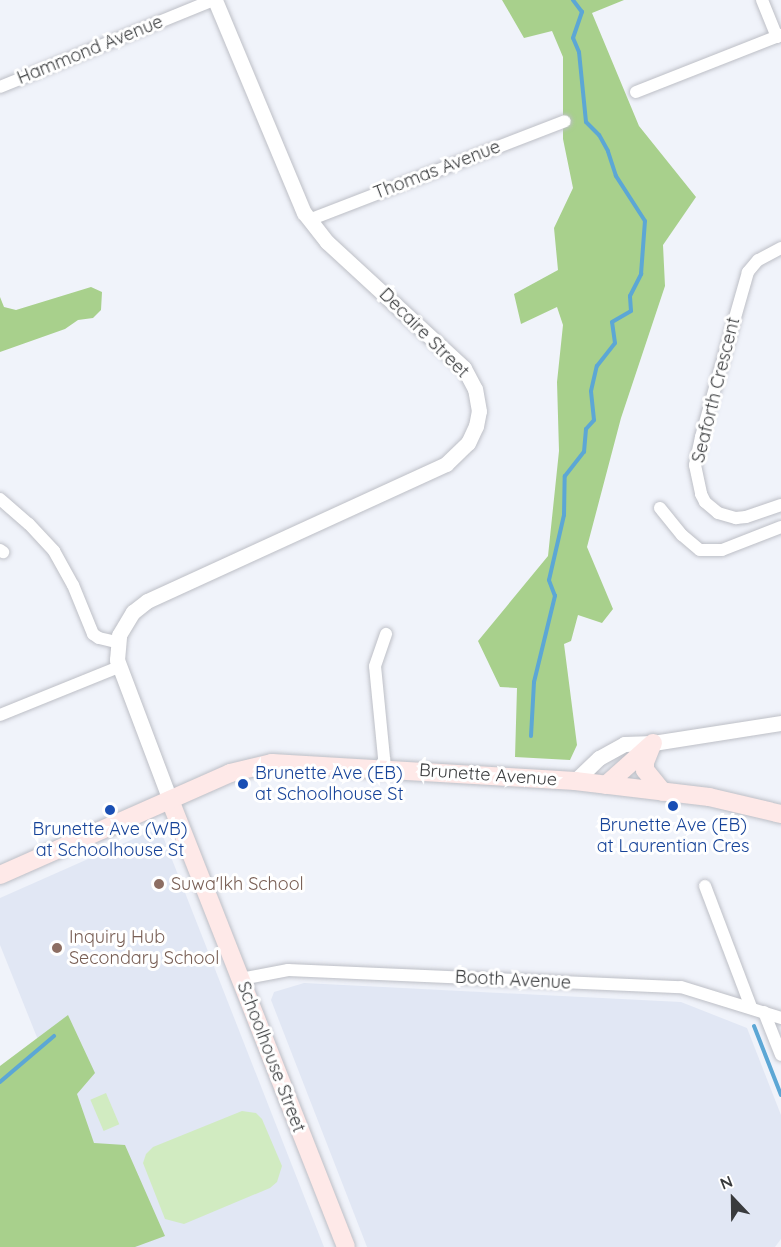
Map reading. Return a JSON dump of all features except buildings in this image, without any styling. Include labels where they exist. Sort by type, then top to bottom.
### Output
[{"type":"main road","points":[[606,785],[653,743]]},
{"type":"main road","points":[[653,743],[645,762],[645,770],[663,792]]},
{"type":"main road","name":"Brunette Avenue","points":[[0,875],[230,773],[258,765],[285,763],[385,768],[575,781],[709,797],[781,814]]},
{"type":"main road","name":"Schoolhouse Street","points":[[170,800],[346,1247]]},
{"type":"street","name":"Hammond Avenue","points":[[0,87],[214,0]]},
{"type":"street","name":"Decaire Street","points":[[117,642],[124,624],[143,603],[440,467],[464,449],[472,435],[479,407],[476,389],[468,372],[327,242],[309,220],[296,198],[214,0]]},
{"type":"street","points":[[636,92],[779,36],[762,0]]},
{"type":"street","name":"Thomas Avenue","points":[[309,220],[565,121]]},
{"type":"street","name":"Seaforth Crescent","points":[[781,248],[758,260],[748,272],[695,465],[701,494],[705,502],[718,513],[736,518],[746,517],[781,505]]},
{"type":"street","points":[[0,499],[30,524],[54,551],[73,585],[93,634],[99,638],[117,642]]},
{"type":"street","points":[[660,508],[682,535],[700,550],[722,550],[781,527]]},
{"type":"street","points":[[385,768],[375,666],[386,634]]},
{"type":"street","name":"Schoolhouse Street","points":[[117,642],[119,668],[170,800]]},
{"type":"street","points":[[0,715],[119,668]]},
{"type":"street","points":[[575,781],[599,758],[624,744],[653,743],[781,723]]},
{"type":"street","points":[[705,886],[751,1007]]},
{"type":"street","name":"Booth Avenue","points":[[241,979],[288,970],[681,987],[781,1018]]},
{"type":"street","points":[[764,1012],[781,1055]]},
{"type":"shaded area","points":[[149,832],[162,834],[324,1247],[121,1247],[0,945],[0,898]]},
{"type":"shaded area","points":[[304,983],[681,1002],[747,1028],[781,1115],[781,1239],[775,1247],[367,1247],[271,1000],[274,992]]},
{"type":"green space","points":[[502,0],[624,0],[592,13],[639,126],[696,197],[663,245],[665,286],[621,418],[587,547],[613,609],[602,623],[578,615],[571,641],[564,644],[577,745],[570,760],[515,757],[517,688],[500,687],[478,641],[548,556],[559,451],[557,382],[563,325],[557,307],[521,324],[514,294],[558,270],[554,228],[573,188],[563,139],[563,57],[552,31],[524,38]]},
{"type":"green space","points":[[91,287],[102,292],[101,310],[93,318],[78,320],[65,329],[0,352],[0,297],[4,307],[16,310]]},
{"type":"green space","points":[[68,1015],[95,1073],[77,1094],[94,1143],[125,1145],[165,1236],[135,1247],[0,1247],[0,1066]]},
{"type":"green space","points":[[106,1093],[119,1124],[104,1131],[90,1100]]},
{"type":"green space","points":[[242,1111],[256,1113],[262,1119],[282,1166],[277,1182],[270,1188],[184,1224],[165,1219],[143,1163],[146,1154],[153,1147]]},
{"type":"waterway","points":[[531,736],[534,682],[555,596],[549,580],[564,515],[565,476],[584,452],[586,429],[594,420],[591,391],[597,366],[615,343],[612,322],[631,311],[630,296],[641,274],[645,221],[616,176],[608,151],[599,135],[586,122],[579,52],[573,38],[582,12],[573,0]]},
{"type":"waterway","points":[[754,1026],[781,1095]]},
{"type":"waterway","points":[[0,1082],[54,1036]]},
{"type":"place","name":"Brunette Ave (EB) at Schoolhouse St","points":[[243,784]]},
{"type":"place","name":"Brunette Ave (EB) at Laurentian Cres","points":[[673,806]]},
{"type":"place","name":"Brunette Ave (WB) at Schoolhouse St","points":[[110,810]]},
{"type":"place","name":"Suwa'lkh School","points":[[159,884]]},
{"type":"place","name":"Inquiry Hub Secondary School","points":[[57,948]]}]
